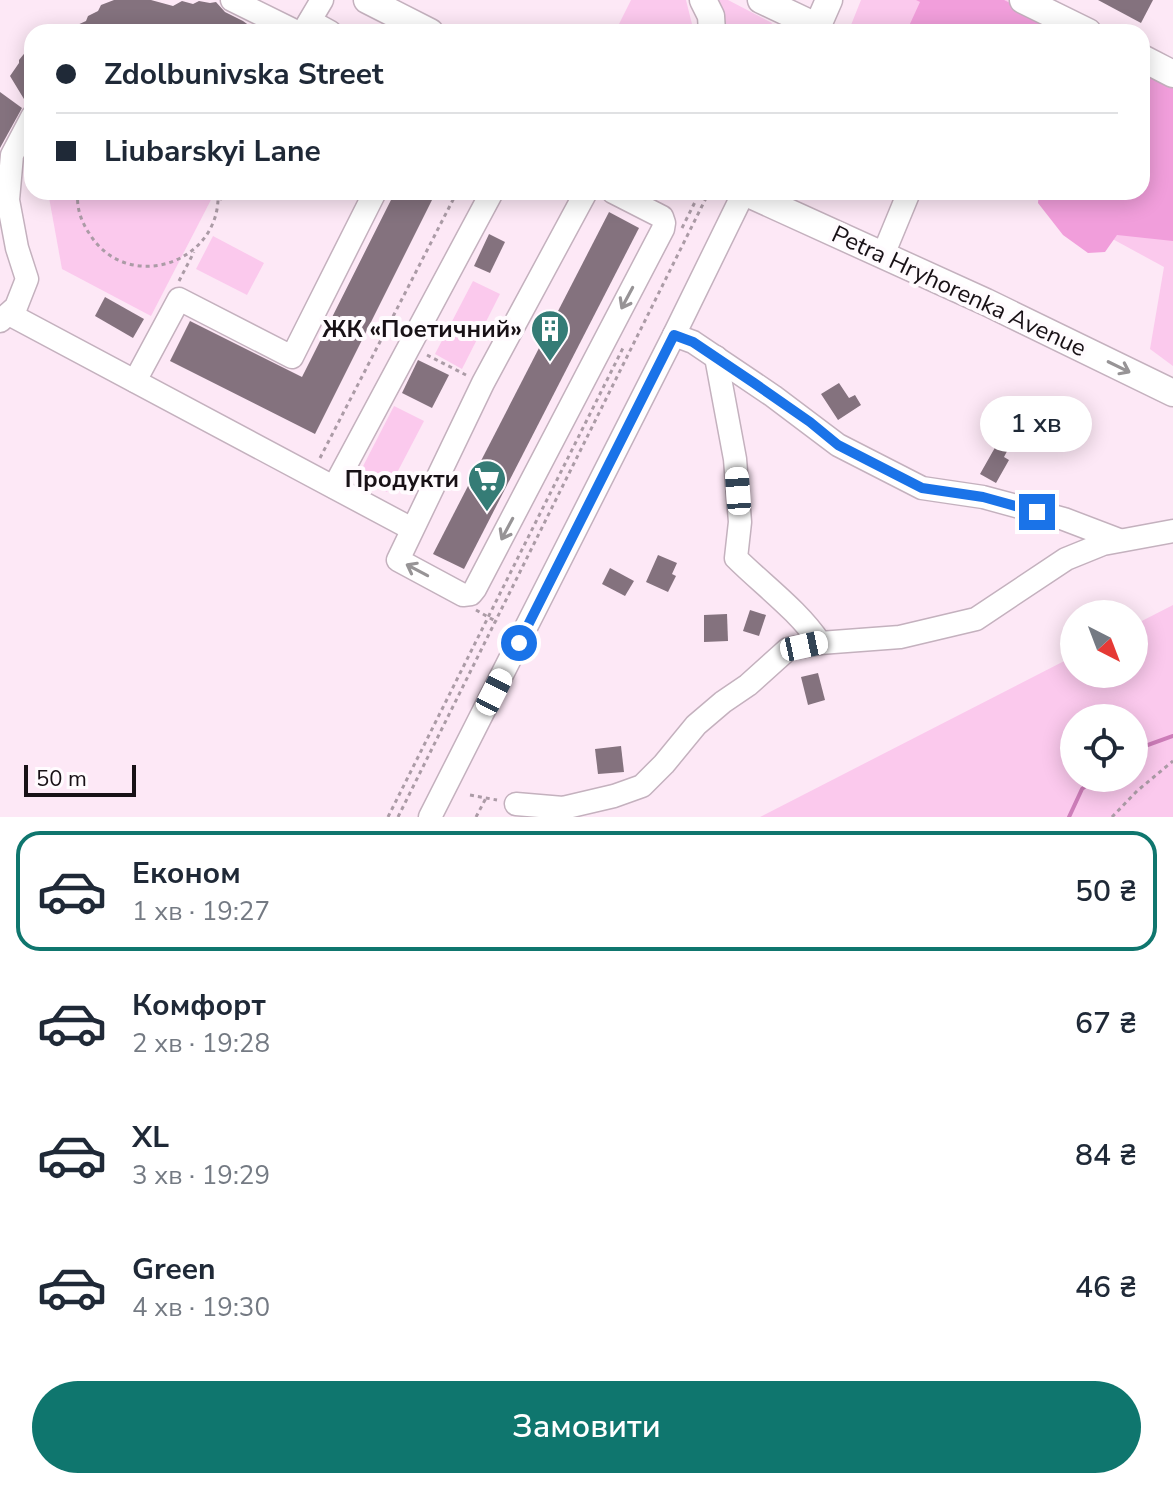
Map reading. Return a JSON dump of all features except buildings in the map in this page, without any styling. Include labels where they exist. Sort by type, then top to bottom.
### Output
[{"type":"main road","points":[[367,0],[414,24]]},
{"type":"main road","points":[[703,0],[712,24]]},
{"type":"main road","points":[[761,0],[807,24]]},
{"type":"main road","points":[[821,24],[829,0]]},
{"type":"main road","points":[[1023,0],[1072,24]]},
{"type":"main road","points":[[1150,62],[1173,74]]},
{"type":"main road","name":"Petra Hryhorenka Avenue","points":[[762,200],[986,302],[1173,393]]},
{"type":"street","points":[[232,0],[293,24]]},
{"type":"street","points":[[306,24],[322,0]]},
{"type":"street","points":[[24,132],[12,155],[8,200],[17,248],[27,279],[16,307],[4,318],[135,381],[412,529]]},
{"type":"street","points":[[135,381],[179,299],[292,357],[371,200]]},
{"type":"street","points":[[334,487],[488,200]]},
{"type":"street","points":[[582,200],[483,383],[398,560],[471,592],[663,229],[662,217],[629,200]]},
{"type":"street","points":[[430,817],[740,200]]},
{"type":"street","points":[[883,255],[906,200]]},
{"type":"street","points":[[674,335],[693,342],[716,357],[798,413],[838,445],[922,488],[983,497],[1064,519],[1119,540]]},
{"type":"street","points":[[716,357],[735,459],[740,522],[736,558],[783,602],[820,643]]},
{"type":"street","points":[[516,804],[563,808],[642,786],[696,725],[788,649],[820,643],[900,637],[976,619],[1066,559],[1103,544],[1173,531]]},
{"type":"street","points":[[783,602],[788,649]]},
{"type":"path","points":[[77,200],[82,222],[95,243],[113,258],[136,266],[160,266],[181,259],[200,246],[212,228],[220,200]]},
{"type":"path","points":[[311,475],[453,200]]},
{"type":"path","points":[[682,229],[694,200]]},
{"type":"path","points":[[398,817],[705,200]]},
{"type":"path","points":[[384,334],[483,383]]},
{"type":"path","points":[[388,817],[628,339]]},
{"type":"path","points":[[1112,817],[1173,761]]},
{"type":"path","points":[[470,795],[516,804]]},
{"type":"path","points":[[476,817],[486,798]]},
{"type":"shaded area","points":[[631,0],[686,0],[692,24],[619,24]]},
{"type":"shaded area","points":[[715,0],[728,0],[772,23],[772,24],[721,24]]},
{"type":"shaded area","points":[[861,0],[1007,0],[1057,24],[851,24]]},
{"type":"shaded area","points":[[916,0],[1004,0],[1051,24],[910,24],[920,2]]},
{"type":"shaded area","points":[[1150,74],[1173,86],[1173,241],[1117,235],[1105,252],[1088,253],[1063,235],[1038,200],[1150,200]]},
{"type":"shaded area","points":[[1173,82],[1173,366],[1150,349],[1164,267],[1085,224],[1128,200],[1150,200],[1150,164]]},
{"type":"shaded area","points":[[49,200],[211,200],[151,316],[62,269]]},
{"type":"shaded area","points":[[213,236],[264,263],[247,295],[196,269]]},
{"type":"shaded area","points":[[473,281],[500,294],[462,369],[435,354]]},
{"type":"shaded area","points":[[394,406],[424,421],[387,492],[358,476]]},
{"type":"shaded area","points":[[1173,605],[1173,817],[760,817],[1060,663],[1060,688],[1148,688],[1148,618]]},
{"type":"waterway","points":[[1148,745],[1173,736]]},
{"type":"waterway","points":[[1069,817],[1081,792]]},
{"type":"place","name":"ЖК «Поетичний»","points":[[550,363]]},
{"type":"place","name":"Продукти","points":[[487,513]]},
{"type":"route","points":[[519,643],[674,335],[693,342],[810,422],[838,445],[922,488],[983,497],[1037,512]]}]
